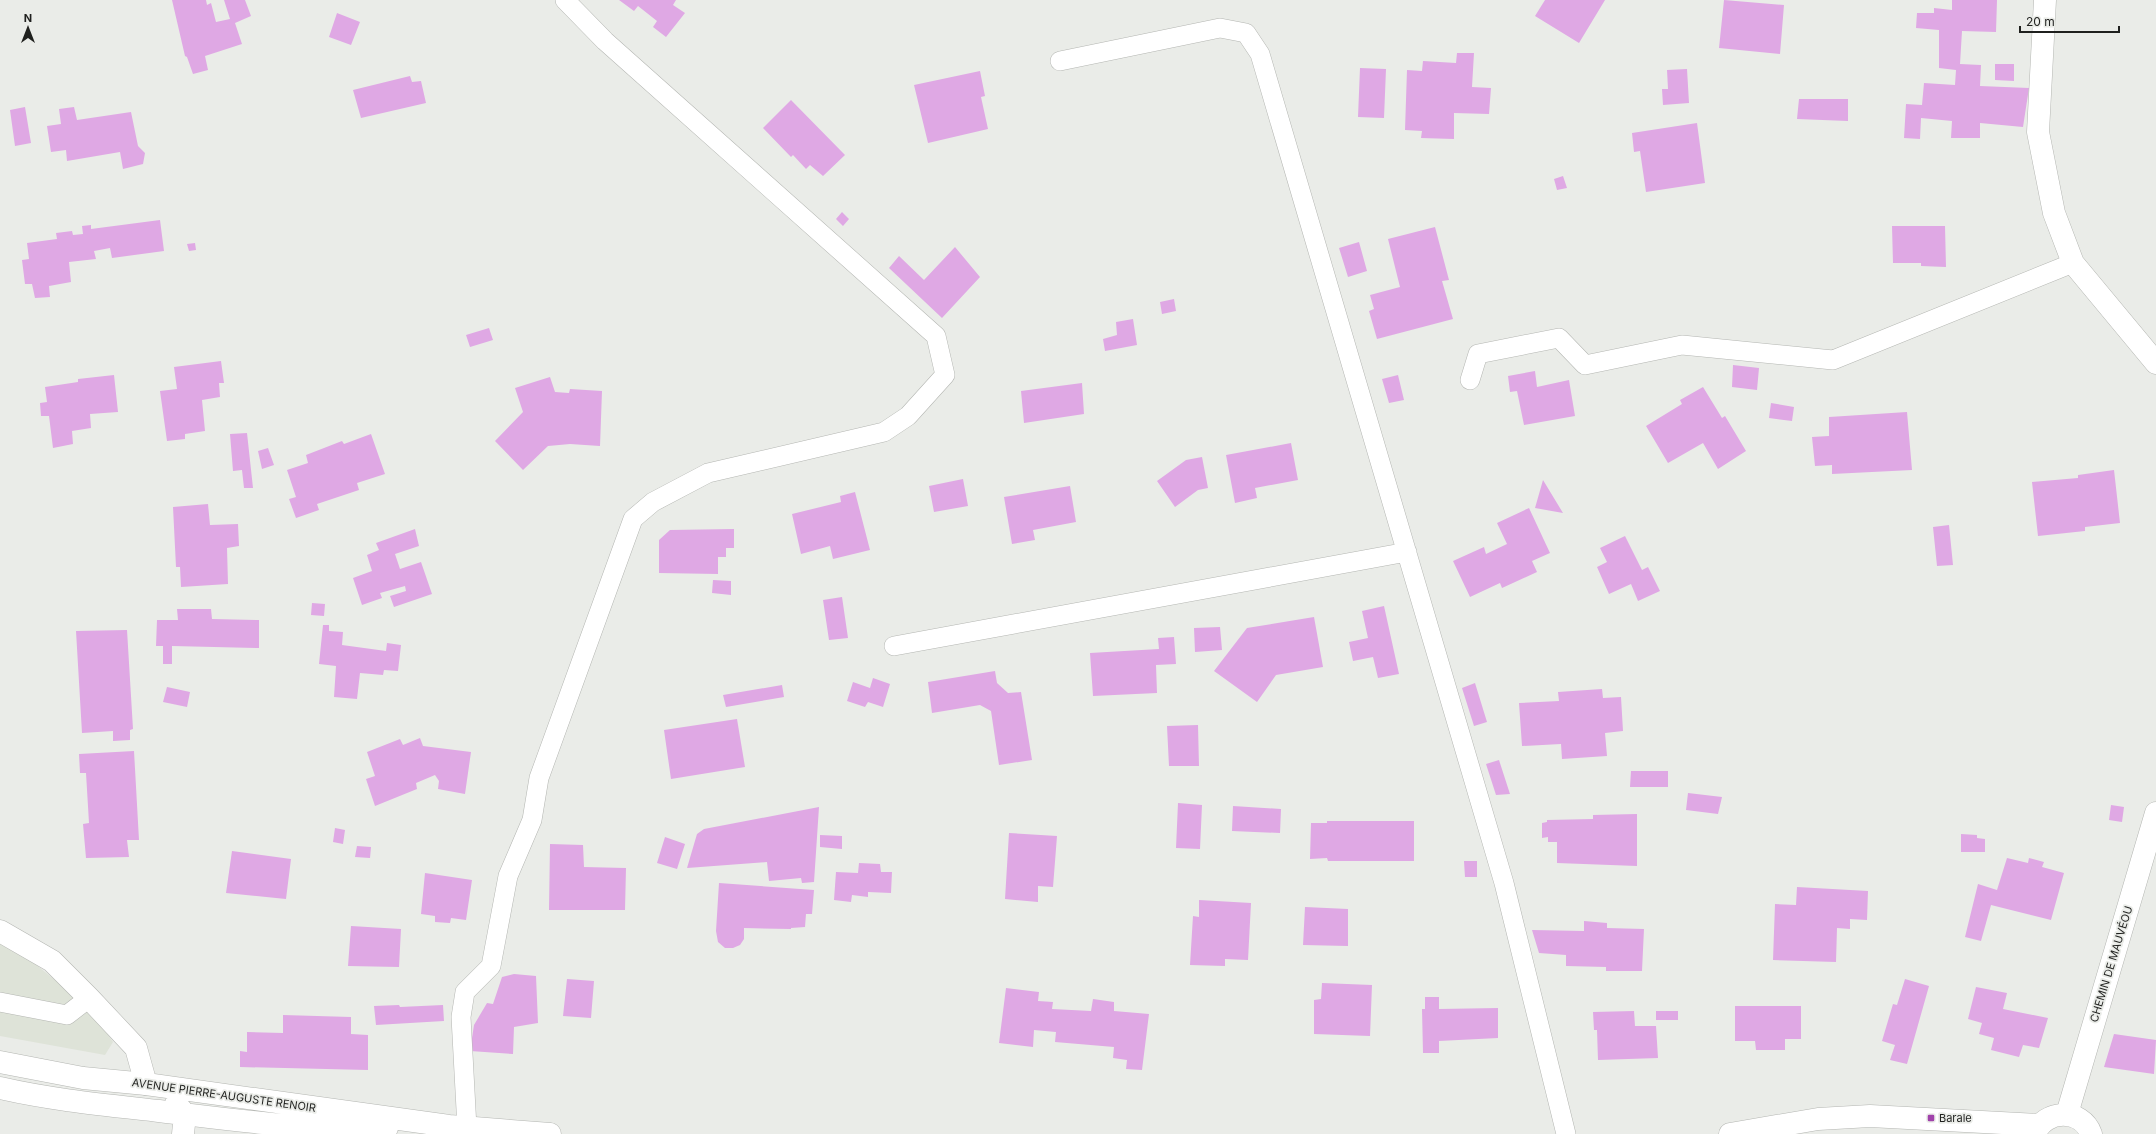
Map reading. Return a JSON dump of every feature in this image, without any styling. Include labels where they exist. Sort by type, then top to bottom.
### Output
[{"type":"main road","points":[[2045,0],[2038,132],[2054,213],[2073,263],[2156,363]]},
{"type":"main road","name":"CHEMIN DE MAUVÉOU","points":[[2067,1114],[2156,813]]},
{"type":"main road","points":[[0,931],[52,961],[89,998],[136,1048],[146,1084],[155,1095],[174,1102],[184,1124]]},
{"type":"main road","name":"AVENUE PIERRE-AUGUSTE RENOIR","points":[[0,1062],[83,1078],[146,1084],[458,1129]]},
{"type":"main road","name":"AVENUE PIERRE-AUGUSTE RENOIR","points":[[0,1088],[80,1102],[184,1124],[338,1130],[458,1129],[550,1134]]},
{"type":"main road","points":[[1730,1134],[1818,1119],[1870,1116],[2038,1129],[2048,1119],[2057,1115],[2067,1114],[2077,1117],[2096,1133]]},
{"type":"lane","points":[[458,1129],[462,1017],[465,992],[491,966],[508,876],[532,820],[539,778],[633,519],[653,502],[708,473],[884,432],[908,416],[945,375],[936,336],[605,41],[565,0]]},
{"type":"lane","points":[[1060,62],[1220,28],[1246,33],[1260,54],[1504,883],[1566,1134]]},
{"type":"lane","points":[[1470,380],[1478,354],[1558,338],[1585,365],[1682,345],[1833,360],[2073,263]]},
{"type":"lane","points":[[894,646],[1407,552]]},
{"type":"lane","points":[[0,1002],[67,1015],[89,998]]},
{"type":"shaded area","points":[[0,944],[34,963],[89,1008],[113,1042],[105,1055],[0,1036]]},
{"type":"building","points":[[172,0],[206,0],[207,5],[211,3],[216,22],[230,19],[224,0],[245,0],[251,16],[235,23],[242,44],[205,56],[208,70],[193,74],[187,57],[185,56]]},
{"type":"building","points":[[619,0],[676,0],[673,5],[685,13],[666,37],[653,27],[657,21],[638,6],[634,11]]},
{"type":"building","points":[[1545,0],[1605,0],[1579,43],[1535,16]]},
{"type":"building","points":[[1724,0],[1784,5],[1780,54],[1719,48]]},
{"type":"building","points":[[1952,0],[1997,0],[1996,32],[1962,31],[1960,64],[1981,65],[1980,86],[2029,88],[2023,127],[1980,123],[1980,138],[1951,138],[1952,121],[1921,118],[1920,139],[1904,138],[1906,104],[1922,105],[1924,83],[1955,85],[1956,70],[1939,68],[1939,30],[1916,28],[1917,13],[1934,13],[1934,8],[1952,10]]},
{"type":"building","points":[[337,13],[360,22],[351,45],[329,37]]},
{"type":"building","points":[[1457,53],[1474,53],[1472,87],[1491,88],[1489,114],[1454,113],[1454,139],[1421,138],[1422,131],[1405,130],[1407,70],[1422,71],[1423,61],[1456,63]]},
{"type":"building","points":[[1995,64],[2014,64],[2014,81],[1995,80]]},
{"type":"building","points":[[1360,68],[1386,69],[1384,118],[1358,117]]},
{"type":"building","points":[[1687,69],[1689,103],[1663,105],[1662,89],[1668,89],[1667,70]]},
{"type":"building","points":[[980,71],[985,96],[981,97],[988,129],[928,143],[914,85]]},
{"type":"building","points":[[410,76],[412,82],[421,81],[426,103],[361,118],[353,90]]},
{"type":"building","points":[[1799,99],[1848,99],[1848,121],[1797,119]]},
{"type":"building","points":[[791,100],[845,155],[823,176],[810,165],[806,169],[793,155],[791,157],[763,128]]},
{"type":"building","points":[[25,107],[31,143],[15,146],[10,110]]},
{"type":"building","points":[[74,107],[77,120],[131,112],[138,146],[145,153],[143,164],[123,169],[120,152],[67,161],[66,150],[51,152],[47,126],[61,124],[59,109]]},
{"type":"building","points":[[1697,123],[1705,183],[1646,192],[1640,151],[1634,152],[1632,133]]},
{"type":"building","points":[[1563,176],[1567,188],[1557,190],[1554,179]]},
{"type":"building","points":[[842,212],[849,219],[843,226],[836,219]]},
{"type":"building","points":[[160,220],[164,251],[112,258],[110,248],[94,251],[96,259],[69,262],[71,282],[49,286],[50,297],[35,298],[32,284],[25,284],[22,260],[29,259],[27,243],[57,239],[56,233],[72,231],[73,235],[83,234],[82,226],[91,225],[91,229]]},
{"type":"building","points":[[1892,226],[1945,226],[1946,267],[1921,266],[1921,263],[1893,263]]},
{"type":"building","points":[[1435,227],[1449,280],[1442,281],[1453,319],[1377,339],[1369,311],[1374,309],[1370,295],[1400,287],[1388,239]]},
{"type":"building","points":[[1359,242],[1367,271],[1348,277],[1339,248]]},
{"type":"building","points":[[195,243],[196,250],[189,251],[187,244]]},
{"type":"building","points":[[955,247],[980,277],[942,318],[889,268],[899,256],[924,280]]},
{"type":"building","points":[[1174,299],[1176,311],[1162,314],[1160,302]]},
{"type":"building","points":[[1133,319],[1137,345],[1105,351],[1103,339],[1117,335],[1116,322]]},
{"type":"building","points":[[489,328],[493,340],[470,347],[466,335]]},
{"type":"building","points":[[221,361],[224,383],[219,383],[220,397],[202,400],[205,431],[185,434],[185,439],[167,441],[160,391],[177,389],[174,367]]},
{"type":"building","points":[[1733,365],[1759,368],[1757,390],[1732,387]]},
{"type":"building","points":[[1535,371],[1537,387],[1569,380],[1575,416],[1524,425],[1517,391],[1510,392],[1508,376]]},
{"type":"building","points":[[114,375],[118,412],[90,414],[91,428],[72,431],[73,444],[53,448],[49,416],[41,416],[40,403],[47,402],[45,387],[78,382],[78,379]]},
{"type":"building","points":[[1398,375],[1404,400],[1389,403],[1382,379]]},
{"type":"building","points":[[550,377],[555,392],[569,393],[570,389],[602,391],[600,446],[570,444],[548,446],[523,470],[495,441],[523,412],[515,388]]},
{"type":"building","points":[[1082,383],[1084,414],[1024,423],[1021,391]]},
{"type":"building","points":[[1703,387],[1722,418],[1725,416],[1746,451],[1718,469],[1703,443],[1668,463],[1646,426],[1682,404],[1680,400]]},
{"type":"building","points":[[1771,403],[1794,407],[1792,421],[1769,418]]},
{"type":"building","points":[[1907,412],[1912,470],[1832,474],[1832,465],[1815,466],[1812,437],[1829,436],[1829,417]]},
{"type":"building","points":[[247,433],[253,488],[244,488],[242,470],[233,471],[230,434]]},
{"type":"building","points":[[371,434],[385,474],[357,483],[359,490],[317,504],[319,510],[296,518],[289,499],[296,497],[287,470],[308,463],[306,455],[342,441],[344,444]]},
{"type":"building","points":[[1291,443],[1298,480],[1255,488],[1257,498],[1235,503],[1226,455]]},
{"type":"building","points":[[268,448],[274,465],[262,469],[258,451]]},
{"type":"building","points":[[1202,457],[1208,488],[1198,490],[1175,507],[1157,481],[1186,460]]},
{"type":"building","points":[[2114,470],[2120,523],[2085,527],[2085,531],[2038,536],[2032,482],[2078,478],[2078,475]]},
{"type":"building","points":[[963,479],[968,506],[934,512],[929,486]]},
{"type":"building","points":[[1543,480],[1563,513],[1535,508]]},
{"type":"building","points":[[1070,486],[1076,522],[1033,530],[1035,540],[1012,544],[1004,497]]},
{"type":"building","points":[[855,492],[870,550],[833,559],[830,546],[801,554],[792,514],[841,502],[840,496]]},
{"type":"building","points":[[208,504],[210,525],[238,524],[239,546],[227,548],[228,584],[181,587],[180,567],[176,567],[173,507]]},
{"type":"building","points":[[1529,508],[1550,553],[1532,561],[1537,572],[1502,588],[1500,583],[1470,597],[1453,561],[1484,547],[1486,554],[1507,544],[1497,523]]},
{"type":"building","points":[[1949,525],[1953,565],[1937,566],[1933,527]]},
{"type":"building","points":[[415,529],[419,546],[395,554],[400,569],[421,562],[432,594],[394,607],[390,596],[406,591],[405,586],[380,593],[382,598],[362,605],[353,578],[372,571],[367,555],[379,550],[376,543]]},
{"type":"building","points":[[734,529],[734,548],[726,548],[726,557],[718,557],[718,574],[659,573],[659,540],[670,530]]},
{"type":"building","points":[[1625,536],[1642,570],[1648,567],[1660,591],[1638,601],[1631,584],[1609,594],[1597,567],[1607,562],[1600,548]]},
{"type":"building","points":[[713,580],[731,581],[731,595],[712,593]]},
{"type":"building","points":[[842,597],[848,638],[829,640],[823,600]]},
{"type":"building","points":[[312,603],[325,604],[324,616],[311,615]]},
{"type":"building","points":[[1384,606],[1399,674],[1378,678],[1373,657],[1353,661],[1349,642],[1368,638],[1362,611]]},
{"type":"building","points":[[177,609],[211,609],[212,619],[259,620],[259,648],[172,646],[172,664],[163,664],[163,646],[156,646],[157,620],[178,620]]},
{"type":"building","points":[[1314,617],[1323,667],[1276,675],[1257,702],[1214,671],[1247,628]]},
{"type":"building","points":[[323,625],[329,625],[329,631],[343,632],[342,645],[386,651],[387,643],[401,645],[398,671],[384,670],[383,675],[360,673],[357,699],[334,697],[336,666],[319,664]]},
{"type":"building","points":[[1220,627],[1222,650],[1195,652],[1194,628]]},
{"type":"building","points":[[127,630],[133,729],[130,730],[130,740],[113,741],[113,731],[82,733],[76,631]]},
{"type":"building","points":[[1174,637],[1176,664],[1156,665],[1157,693],[1093,696],[1090,653],[1159,649],[1158,638]]},
{"type":"building","points":[[995,671],[997,683],[1008,693],[1021,692],[1032,760],[999,765],[991,711],[980,705],[932,713],[928,682]]},
{"type":"building","points":[[873,678],[890,684],[883,707],[868,702],[865,707],[847,701],[853,682],[870,688]]},
{"type":"building","points":[[1475,683],[1487,722],[1474,726],[1462,688]]},
{"type":"building","points":[[782,685],[784,697],[726,707],[723,695]]},
{"type":"building","points":[[167,687],[190,692],[187,707],[163,702]]},
{"type":"building","points":[[1602,689],[1603,698],[1621,697],[1623,731],[1605,733],[1607,756],[1562,759],[1561,744],[1522,746],[1519,703],[1559,701],[1558,692]]},
{"type":"building","points":[[737,719],[745,767],[671,779],[664,730]]},
{"type":"building","points":[[1198,725],[1199,766],[1169,766],[1167,726]]},
{"type":"building","points":[[420,738],[423,746],[471,752],[465,794],[438,789],[439,781],[435,775],[416,783],[417,789],[375,806],[366,779],[375,776],[367,752],[400,739],[403,745]]},
{"type":"building","points":[[134,751],[139,840],[127,840],[129,857],[86,858],[83,824],[89,823],[86,773],[80,773],[79,754]]},
{"type":"building","points":[[1499,760],[1510,794],[1496,795],[1486,764]]},
{"type":"building","points":[[1631,771],[1668,771],[1668,787],[1630,787]]},
{"type":"building","points":[[1688,793],[1722,797],[1718,814],[1686,810]]},
{"type":"building","points":[[1178,803],[1202,805],[1200,849],[1176,848]]},
{"type":"building","points":[[2111,805],[2124,807],[2122,822],[2109,820]]},
{"type":"building","points":[[1233,806],[1281,809],[1280,833],[1232,831]]},
{"type":"building","points":[[819,807],[814,882],[802,883],[801,878],[769,881],[767,862],[687,868],[697,834],[704,829]]},
{"type":"building","points":[[1637,814],[1637,866],[1557,863],[1557,842],[1548,842],[1548,837],[1542,838],[1542,823],[1547,822],[1547,820],[1593,819],[1593,815]]},
{"type":"building","points":[[1327,821],[1414,821],[1414,861],[1328,861],[1327,858],[1310,859],[1311,823],[1327,823]]},
{"type":"building","points":[[335,828],[345,830],[343,844],[333,842]]},
{"type":"building","points":[[1009,833],[1057,836],[1053,887],[1038,886],[1038,902],[1005,899]]},
{"type":"building","points":[[1961,834],[1977,835],[1977,838],[1985,839],[1985,852],[1961,852]]},
{"type":"building","points":[[820,835],[842,836],[842,849],[820,847]]},
{"type":"building","points":[[665,837],[685,844],[677,869],[657,863]]},
{"type":"building","points":[[550,844],[583,845],[584,867],[626,868],[625,910],[549,910]]},
{"type":"building","points":[[357,846],[371,847],[370,858],[355,857]]},
{"type":"building","points":[[232,851],[291,859],[286,899],[226,893]]},
{"type":"building","points":[[2007,858],[2028,863],[2029,858],[2044,862],[2042,867],[2064,873],[2051,920],[1991,905],[1981,941],[1965,937],[1978,884],[1997,890]]},
{"type":"building","points":[[1464,861],[1477,861],[1477,877],[1465,877]]},
{"type":"building","points":[[859,863],[880,864],[881,872],[892,872],[891,893],[868,892],[868,897],[852,895],[851,902],[834,900],[836,872],[858,873]]},
{"type":"building","points":[[425,873],[472,880],[466,920],[451,918],[450,923],[435,922],[435,916],[421,914]]},
{"type":"building","points":[[719,883],[814,890],[812,914],[806,914],[805,927],[791,929],[744,928],[744,939],[740,945],[733,948],[725,948],[718,942],[716,931]]},
{"type":"building","points":[[1797,887],[1868,891],[1867,920],[1850,919],[1850,929],[1837,928],[1836,962],[1773,960],[1775,904],[1796,905]]},
{"type":"building","points":[[1199,900],[1251,903],[1248,960],[1225,959],[1225,966],[1190,965],[1193,916],[1199,917]]},
{"type":"building","points":[[1305,907],[1348,909],[1348,946],[1303,945]]},
{"type":"building","points":[[1584,921],[1607,923],[1607,928],[1644,929],[1642,971],[1606,971],[1606,967],[1566,966],[1566,955],[1539,953],[1532,930],[1584,931]]},
{"type":"building","points":[[351,926],[401,929],[399,967],[348,966]]},
{"type":"building","points":[[514,974],[536,976],[538,1023],[514,1027],[513,1054],[470,1051],[474,1025],[487,1003],[493,1004],[502,977]]},
{"type":"building","points":[[567,979],[594,981],[591,1018],[563,1016]]},
{"type":"building","points":[[1905,979],[1929,986],[1907,1064],[1890,1060],[1895,1045],[1882,1041],[1893,1004],[1897,1005]]},
{"type":"building","points":[[1322,983],[1372,985],[1370,1036],[1314,1034],[1314,1000],[1321,999]]},
{"type":"building","points":[[1976,987],[2007,993],[2003,1009],[2048,1018],[2039,1048],[2023,1045],[2019,1057],[1991,1050],[1994,1038],[1979,1034],[1982,1023],[1968,1019]]},
{"type":"building","points":[[1006,988],[1039,992],[1038,1001],[1053,1002],[1052,1009],[1091,1011],[1093,999],[1114,1002],[1114,1011],[1149,1014],[1142,1070],[1126,1069],[1127,1060],[1113,1058],[1114,1047],[1055,1042],[1056,1032],[1034,1030],[1033,1047],[999,1043]]},
{"type":"building","points":[[1425,997],[1439,997],[1439,1009],[1498,1008],[1498,1038],[1439,1041],[1439,1053],[1423,1053],[1422,1009],[1425,1009]]},
{"type":"building","points":[[399,1005],[400,1007],[443,1005],[444,1021],[376,1025],[374,1006]]},
{"type":"building","points":[[1735,1006],[1801,1006],[1801,1039],[1785,1039],[1785,1050],[1756,1050],[1755,1041],[1735,1041]]},
{"type":"building","points":[[1634,1011],[1635,1026],[1656,1026],[1658,1058],[1598,1060],[1597,1030],[1594,1030],[1593,1012]]},
{"type":"building","points":[[1656,1011],[1678,1011],[1678,1020],[1656,1020]]},
{"type":"building","points":[[283,1015],[351,1017],[351,1034],[368,1035],[368,1070],[240,1067],[240,1051],[247,1052],[247,1032],[283,1033]]},
{"type":"building","points":[[2114,1034],[2156,1040],[2154,1074],[2104,1067]]},
{"type":"place","name":"Barale","points":[[1931,1118]]}]
